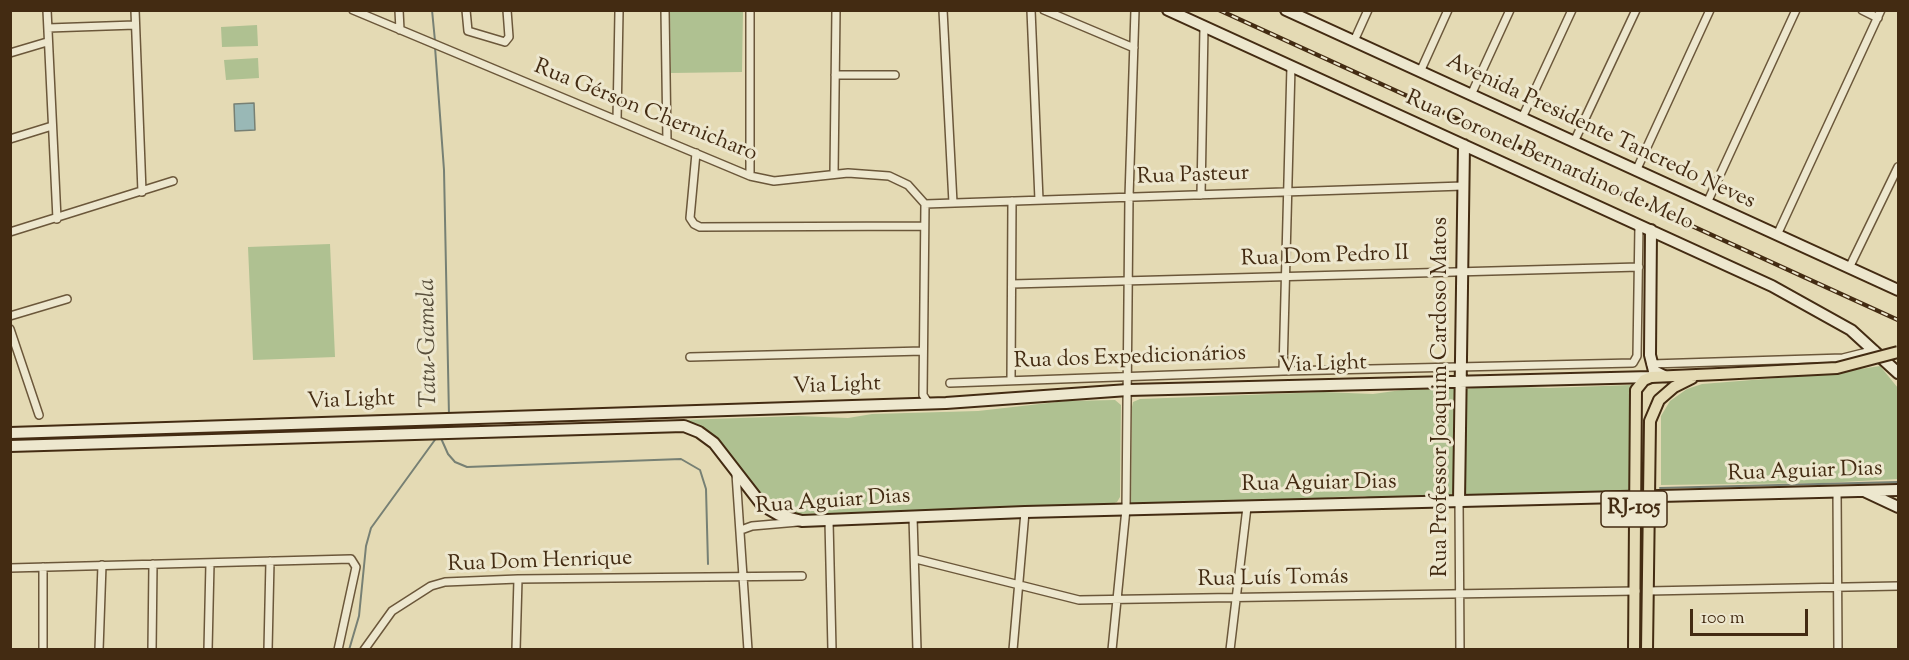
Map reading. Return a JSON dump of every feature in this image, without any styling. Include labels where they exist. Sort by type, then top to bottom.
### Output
[{"type":"main road","name":"RJ-105","points":[[1665,376],[1837,368],[1899,352]]},
{"type":"main road","name":"RJ-105","points":[[1647,650],[1647,496],[1649,427],[1652,411],[1670,390],[1701,375]]},
{"type":"main road","name":"Via Light","points":[[1652,377],[1665,376]]},
{"type":"main road","name":"RJ-105","points":[[1634,650],[1636,392],[1640,383],[1652,377]]},
{"type":"street","points":[[47,10],[57,219]]},
{"type":"street","points":[[135,10],[142,192]]},
{"type":"street","name":"Rua Gérson Chernicharo","points":[[353,10],[750,176],[774,181],[834,174],[877,174],[900,179],[916,192],[925,204]]},
{"type":"street","points":[[466,10],[468,31],[505,42],[509,37],[507,10]]},
{"type":"street","points":[[665,10],[667,141]]},
{"type":"street","points":[[750,10],[750,176]]},
{"type":"street","points":[[834,174],[836,10]]},
{"type":"street","points":[[943,10],[953,203]]},
{"type":"street","points":[[1031,10],[1039,200]]},
{"type":"street","points":[[1044,10],[1134,48]]},
{"type":"street","points":[[1112,650],[1126,509],[1129,197],[1135,10]]},
{"type":"street","name":"Rua Coronel Bernardino de Melo","points":[[1168,10],[1808,304],[1851,330],[1899,373]]},
{"type":"street","name":"Avenida Presidente Tancredo Neves","points":[[1286,10],[1899,290]]},
{"type":"street","points":[[1354,41],[1368,10]]},
{"type":"street","points":[[1420,72],[1448,10]]},
{"type":"street","points":[[1471,95],[1510,10]]},
{"type":"street","points":[[1522,118],[1572,10]]},
{"type":"street","points":[[1574,142],[1636,10]]},
{"type":"street","points":[[1636,171],[1710,10]]},
{"type":"street","points":[[1707,203],[1796,10]]},
{"type":"street","points":[[1778,235],[1880,14],[1862,10]]},
{"type":"street","points":[[399,11],[400,30]]},
{"type":"street","points":[[618,120],[619,12]]},
{"type":"street","points":[[48,28],[135,25]]},
{"type":"street","points":[[1201,195],[1204,27]]},
{"type":"street","points":[[10,53],[48,42]]},
{"type":"street","points":[[1283,371],[1290,66]]},
{"type":"street","points":[[835,75],[895,75]]},
{"type":"street","points":[[10,139],[52,126]]},
{"type":"street","name":"Rua Professor Joaquim Cardoso Matos","points":[[1460,650],[1459,501],[1464,145]]},
{"type":"street","points":[[696,153],[690,218],[700,227],[923,226]]},
{"type":"street","points":[[1849,267],[1899,167]]},
{"type":"street","points":[[10,232],[173,181]]},
{"type":"street","name":"Rua Pasteur","points":[[925,204],[1464,186]]},
{"type":"street","points":[[1011,381],[1012,201]]},
{"type":"street","points":[[925,204],[923,395],[929,404]]},
{"type":"street","points":[[1639,225],[1639,267]]},
{"type":"street","points":[[1651,230],[1651,364],[1653,371],[1665,376]]},
{"type":"street","name":"Rua Dom Pedro II","points":[[1012,284],[1639,267]]},
{"type":"street","name":"Rua dos Expedicionários","points":[[950,383],[1635,362],[1639,267]]},
{"type":"street","points":[[10,316],[67,299]]},
{"type":"street","points":[[10,330],[39,415]]},
{"type":"street","points":[[1651,364],[1843,358],[1875,350]]},
{"type":"street","points":[[690,357],[924,351]]},
{"type":"street","name":"Via Light","points":[[10,433],[929,404],[1128,390],[1652,377]]},
{"type":"street","name":"Via Light","points":[[10,446],[684,426],[710,438],[762,505],[775,513],[802,521]]},
{"type":"street","points":[[736,471],[748,650]]},
{"type":"street","name":"Rua Aguiar Dias","points":[[741,530],[756,525],[802,521],[1025,512],[1899,489]]},
{"type":"street","points":[[1837,491],[1838,650]]},
{"type":"street","points":[[1863,491],[1899,507]]},
{"type":"street","points":[[1230,650],[1234,599],[1247,507]]},
{"type":"street","points":[[1012,650],[1025,512]]},
{"type":"street","points":[[913,517],[919,649]]},
{"type":"street","points":[[829,521],[832,650]]},
{"type":"street","points":[[10,568],[351,559],[356,567],[338,650]]},
{"type":"street","name":"Rua Luís Tomás","points":[[916,560],[1079,600],[1636,591]]},
{"type":"street","points":[[268,650],[270,561]]},
{"type":"street","points":[[208,650],[210,563]]},
{"type":"street","points":[[152,650],[153,564]]},
{"type":"street","points":[[99,650],[102,566]]},
{"type":"street","points":[[42,567],[42,650]]},
{"type":"street","name":"Rua Dom Henrique","points":[[364,650],[377,628],[392,611],[431,586],[471,580],[802,576]]},
{"type":"street","points":[[516,650],[518,579]]},
{"type":"street","points":[[1648,591],[1899,586]]},
{"type":"green space","points":[[670,11],[743,11],[742,72],[671,73]]},
{"type":"green space","points":[[257,25],[258,46],[222,47],[221,27]]},
{"type":"green space","points":[[258,58],[259,78],[226,80],[224,60]]},
{"type":"green space","points":[[330,244],[335,357],[253,360],[248,247]]},
{"type":"green space","points":[[1880,366],[1898,388],[1898,479],[1823,483],[1661,485],[1661,416],[1670,401],[1687,389],[1702,384],[1827,374]]},
{"type":"green space","points":[[1631,385],[1630,492],[1466,496],[1466,389],[1488,386],[1549,388]]},
{"type":"green space","points":[[1409,389],[1454,389],[1453,492],[1450,497],[1379,500],[1365,496],[1334,497],[1303,502],[1132,505],[1132,407],[1133,402],[1140,399],[1324,392],[1373,394]]},
{"type":"green space","points":[[1115,400],[1121,405],[1120,497],[1117,502],[1106,506],[795,514],[778,509],[760,494],[717,437],[698,424],[682,420],[799,416],[848,418],[872,414],[978,411],[1066,401]]},
{"type":"water","points":[[254,103],[255,130],[235,131],[234,104]]},
{"type":"waterway","name":"Tatu-Gamela","points":[[432,10],[435,41]]},
{"type":"waterway","name":"Tatu-Gamela","points":[[435,47],[444,170],[449,416]]},
{"type":"waterway","points":[[440,436],[448,454],[455,462],[467,467],[681,459],[700,470],[706,489],[708,564]]},
{"type":"waterway","name":"Tatu-Gamela","points":[[349,650],[359,616],[366,546],[371,528],[437,437]]},
{"type":"waterway","points":[[1660,488],[1898,482]]},
{"type":"railway","points":[[1219,10],[1898,320]]}]
